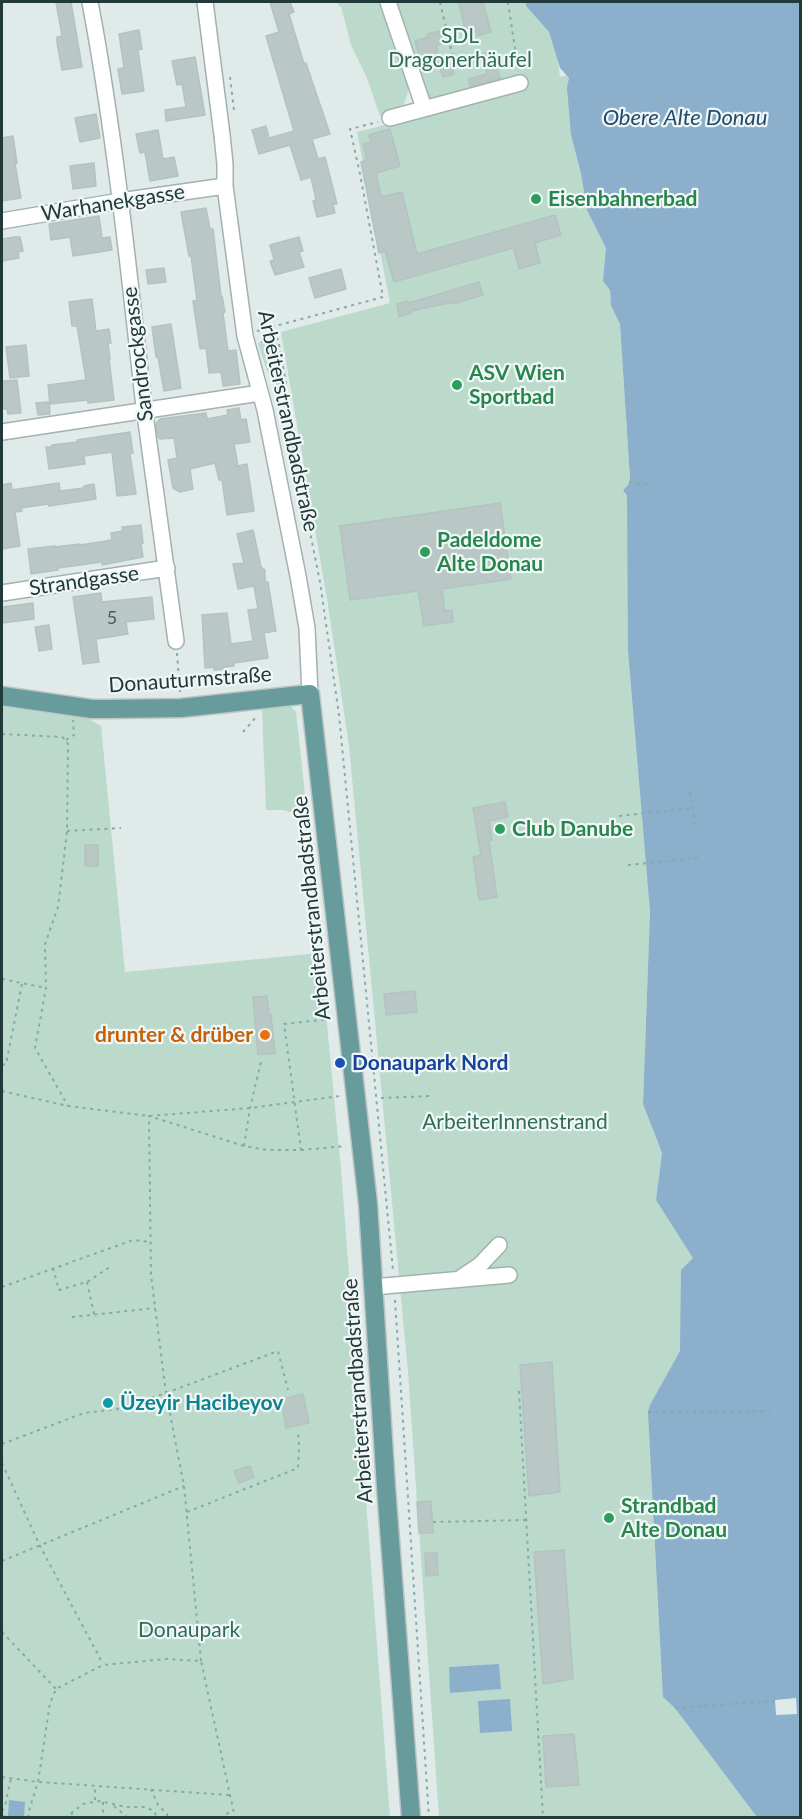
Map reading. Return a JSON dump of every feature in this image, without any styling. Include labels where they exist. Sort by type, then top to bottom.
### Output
[{"type":"main road","name":"Donauturmstraße","points":[[2,696],[92,709],[181,708],[310,694]]},
{"type":"main road","name":"Arbeiterstrandbadstraße","points":[[310,694],[368,1204],[411,1818]]},
{"type":"street","name":"Sandrockgasse","points":[[90,2],[100,56],[120,201],[176,641]]},
{"type":"street","name":"Arbeiterstrandbadstraße","points":[[205,2],[222,135],[225,186],[245,336],[260,393],[296,565],[307,628],[310,694]]},
{"type":"street","points":[[388,2],[424,108]]},
{"type":"street","points":[[390,118],[520,83]]},
{"type":"street","name":"Warhanekgasse","points":[[2,220],[225,186]]},
{"type":"street","points":[[2,432],[260,393]]},
{"type":"street","name":"Strandgasse","points":[[2,593],[167,568]]},
{"type":"street","points":[[459,1279],[480,1265],[499,1245]]},
{"type":"street","points":[[373,1287],[508,1275]]},
{"type":"path","points":[[440,2],[453,57]]},
{"type":"path","points":[[508,2],[520,83]]},
{"type":"path","points":[[254,332],[382,297],[350,129],[390,118]]},
{"type":"path","points":[[256,342],[278,339],[286,383],[283,397],[320,582],[332,673]]},
{"type":"path","points":[[629,482],[651,486]]},
{"type":"path","points":[[176,641],[181,708]]},
{"type":"path","points":[[66,740],[74,735],[71,706]]},
{"type":"path","points":[[2,734],[62,737],[68,744],[67,831],[58,907],[45,944],[46,988],[35,1048],[68,1106]]},
{"type":"path","points":[[690,792],[695,824]]},
{"type":"path","points":[[619,816],[693,808]]},
{"type":"path","points":[[67,831],[121,828]]},
{"type":"path","points":[[628,865],[698,858]]},
{"type":"path","points":[[2,979],[46,988]]},
{"type":"path","points":[[2,1065],[6,1064],[22,984]]},
{"type":"path","points":[[301,1150],[284,1024],[330,1019]]},
{"type":"path","points":[[244,1146],[261,1062]]},
{"type":"path","points":[[2,1091],[68,1106],[149,1116],[244,1146],[267,1150],[301,1150],[361,1144]]},
{"type":"path","points":[[149,1116],[250,1108],[338,1096]]},
{"type":"path","points":[[381,1098],[431,1096]]},
{"type":"path","points":[[149,1116],[151,1275],[155,1308],[166,1393],[184,1486],[201,1661],[236,1818]]},
{"type":"path","points":[[2,1287],[133,1240],[151,1242]]},
{"type":"path","points":[[53,1268],[60,1290],[87,1282],[111,1268]]},
{"type":"path","points":[[87,1282],[94,1314]]},
{"type":"path","points":[[72,1317],[155,1308]]},
{"type":"path","points":[[2,1444],[84,1413],[117,1409],[166,1393],[278,1351],[288,1390]]},
{"type":"path","points":[[519,1391],[543,1818]]},
{"type":"path","points":[[648,1412],[770,1411]]},
{"type":"path","points":[[187,1512],[298,1468],[298,1430]]},
{"type":"path","points":[[2,1463],[40,1546],[103,1665]]},
{"type":"path","points":[[2,1561],[184,1486]]},
{"type":"path","points":[[433,1522],[526,1520]]},
{"type":"path","points":[[2,1632],[56,1689]]},
{"type":"path","points":[[28,1818],[38,1782],[50,1703],[56,1689],[103,1665],[166,1659],[201,1661]]},
{"type":"path","points":[[675,1708],[775,1701]]},
{"type":"path","points":[[2,1777],[38,1782],[230,1795]]},
{"type":"path","points":[[2,1811],[11,1778]]},
{"type":"path","points":[[95,1785],[95,1801]]},
{"type":"path","points":[[151,1789],[158,1805],[167,1814],[167,1818]]},
{"type":"path","points":[[65,1818],[83,1804],[95,1801],[146,1807],[154,1812],[156,1818]]},
{"type":"path","points":[[102,1817],[103,1802]]},
{"type":"path","points":[[112,1804],[128,1818]]},
{"type":"path","points":[[220,1818],[234,1810]]},
{"type":"path","points":[[71,1812],[75,1818]]},
{"type":"green space","points":[[338,2],[384,2],[411,83],[402,110],[380,116],[367,78],[351,45]]},
{"type":"green space","points":[[394,2],[526,2],[526,6],[549,32],[557,54],[560,77],[676,50],[610,290],[611,306],[620,324],[630,479],[623,490],[627,496],[650,911],[643,1104],[662,1153],[656,1200],[754,1188],[800,1817],[439,1817],[408,1372],[349,746],[328,605],[281,332],[390,303],[357,132],[424,115],[428,104]]},
{"type":"green space","points":[[271,341],[278,344],[283,385],[280,389],[268,374],[258,343]]},
{"type":"green space","points":[[290,706],[296,712],[306,804],[299,805],[301,815],[283,810],[266,810],[262,709]]},
{"type":"green space","name":"Donaupark","points":[[2,707],[89,719],[101,726],[125,972],[320,953],[341,1169],[390,1817],[2,1817]]},
{"type":"water","name":"Obere Alte Donau","points":[[526,2],[800,2],[800,1817],[757,1817],[675,1708],[663,1697],[648,1412],[680,1351],[681,1270],[693,1258],[656,1200],[662,1153],[643,1104],[650,911],[628,650],[627,496],[623,490],[630,479],[620,324],[611,306],[610,290],[603,281],[606,248],[587,210],[581,173],[571,135],[567,88],[569,78],[560,68],[549,32],[526,6]]},
{"type":"water","points":[[499,1664],[501,1689],[450,1693],[449,1667]]},
{"type":"water","points":[[510,1699],[512,1731],[480,1733],[478,1701]]},
{"type":"water","points":[[9,1800],[25,1802],[24,1817],[2,1817],[2,1815],[8,1816]]},
{"type":"pier","points":[[796,1698],[797,1714],[776,1715],[775,1700]]},
{"type":"building","points":[[56,2],[71,2],[82,67],[62,70],[57,37],[62,36]]},
{"type":"building","points":[[270,2],[290,2],[294,12],[289,14],[304,64],[306,63],[330,134],[312,139],[318,159],[325,157],[337,204],[333,204],[335,213],[317,217],[311,177],[301,180],[290,145],[259,154],[252,130],[266,126],[269,138],[294,131],[266,36],[279,32]]},
{"type":"building","points":[[459,2],[483,2],[491,32],[477,36],[475,27],[465,30]]},
{"type":"building","points":[[139,30],[142,49],[138,50],[144,91],[122,94],[118,69],[124,68],[119,34]]},
{"type":"building","points":[[441,31],[444,43],[436,45],[440,63],[423,68],[415,41],[428,37],[427,34]]},
{"type":"building","points":[[494,50],[498,63],[495,64],[500,78],[470,86],[468,79],[487,74],[482,54]]},
{"type":"building","points":[[195,57],[205,115],[166,121],[165,110],[186,107],[182,84],[177,85],[172,61]]},
{"type":"building","points":[[450,62],[454,74],[443,77],[439,65]]},
{"type":"building","points":[[96,114],[100,138],[80,142],[75,118]]},
{"type":"building","points":[[390,129],[400,166],[376,173],[381,197],[402,192],[417,254],[555,215],[561,235],[535,243],[540,263],[519,269],[513,248],[394,282],[385,251],[379,253],[361,162],[367,160],[363,144],[371,142],[369,135]]},
{"type":"building","points":[[158,130],[163,159],[174,157],[178,176],[150,181],[145,152],[140,153],[136,134]]},
{"type":"building","points":[[13,136],[21,198],[2,201],[2,138]]},
{"type":"building","points":[[94,163],[96,186],[73,189],[70,166]]},
{"type":"building","points":[[206,208],[210,229],[213,229],[228,351],[236,350],[240,384],[223,386],[221,372],[209,373],[206,348],[200,349],[193,301],[197,300],[191,256],[189,256],[181,212]]},
{"type":"building","points":[[99,216],[102,238],[110,237],[112,250],[73,256],[70,237],[51,240],[49,224]]},
{"type":"building","points":[[20,237],[23,251],[18,252],[19,258],[2,261],[2,239]]},
{"type":"building","points":[[299,237],[303,251],[299,252],[304,267],[275,275],[270,261],[274,260],[270,245]]},
{"type":"building","points":[[164,268],[166,282],[148,284],[146,270]]},
{"type":"building","points":[[341,269],[346,289],[315,298],[309,278]]},
{"type":"building","points":[[479,282],[483,295],[453,304],[453,302],[411,311],[399,317],[397,304],[408,301],[409,303]]},
{"type":"building","points":[[92,299],[96,331],[109,329],[111,343],[108,343],[109,359],[114,400],[50,404],[48,385],[86,380],[77,326],[72,326],[69,302]]},
{"type":"building","points":[[171,324],[181,388],[164,391],[152,327]]},
{"type":"building","points":[[26,345],[29,376],[10,378],[6,347]]},
{"type":"building","points":[[17,380],[21,413],[8,414],[7,409],[2,409],[2,381]]},
{"type":"building","points":[[49,402],[50,414],[38,415],[36,403]]},
{"type":"building","points":[[239,408],[241,420],[246,419],[250,442],[234,444],[238,466],[247,464],[254,511],[227,515],[222,480],[219,480],[215,463],[190,469],[193,489],[180,492],[173,488],[168,460],[177,458],[174,438],[160,439],[156,424],[160,419],[206,413],[207,419],[228,415],[227,410]]},
{"type":"building","points":[[130,432],[133,453],[130,454],[136,494],[117,496],[112,452],[84,456],[85,464],[49,469],[46,447]]},
{"type":"building","points":[[11,483],[12,490],[59,483],[60,491],[84,488],[84,486],[94,484],[96,499],[21,508],[22,511],[15,512],[20,546],[2,549],[2,485]]},
{"type":"building","name":"Padeldome Alte Donau","points":[[500,503],[511,579],[442,589],[445,611],[452,610],[453,622],[424,626],[418,591],[350,600],[340,526]]},
{"type":"building","points":[[141,525],[143,557],[102,565],[102,562],[58,568],[58,570],[31,574],[28,549],[112,540],[111,533],[123,531],[122,527]]},
{"type":"building","points":[[253,530],[261,567],[265,570],[265,582],[268,582],[276,631],[264,633],[268,658],[234,663],[234,666],[226,667],[226,669],[205,668],[202,615],[227,613],[231,644],[253,641],[248,610],[258,609],[254,586],[238,589],[233,564],[244,563],[237,534]]},
{"type":"building","points":[[101,593],[102,602],[152,597],[154,619],[126,622],[128,634],[96,639],[99,662],[83,664],[73,597]]},
{"type":"building","points":[[33,603],[34,619],[2,623],[2,607]]},
{"type":"building","points":[[49,625],[52,649],[39,651],[35,627]]},
{"type":"building","points":[[505,802],[508,817],[489,821],[492,840],[489,841],[497,897],[479,900],[473,857],[481,855],[473,808]]},
{"type":"building","points":[[85,845],[98,845],[98,866],[85,866]]},
{"type":"building","points":[[415,991],[417,1012],[386,1015],[384,994]]},
{"type":"building","name":"drunter & drüber","points":[[267,996],[275,1054],[258,1054],[253,997]]},
{"type":"building","points":[[552,1362],[560,1492],[529,1496],[520,1365]]},
{"type":"building","points":[[303,1394],[309,1423],[286,1428],[281,1399]]},
{"type":"building","points":[[250,1466],[254,1477],[239,1483],[234,1471]]},
{"type":"building","points":[[431,1501],[433,1533],[419,1533],[417,1502]]},
{"type":"building","points":[[564,1550],[573,1679],[543,1684],[534,1552]]},
{"type":"building","points":[[425,1553],[437,1553],[438,1575],[426,1576]]},
{"type":"building","points":[[574,1734],[579,1785],[546,1787],[543,1736]]},
{"type":"place","name":"Eisenbahnerbad","points":[[536,199]]},
{"type":"place","name":"ASV Wien Sportbad","points":[[457,385]]},
{"type":"place","name":"Padeldome Alte Donau","points":[[425,552]]},
{"type":"place","name":"Club Danube","points":[[500,829]]},
{"type":"place","name":"drunter & drüber","points":[[265,1035]]},
{"type":"place","name":"Donaupark Nord","points":[[340,1063]]},
{"type":"place","name":"Üzeyir Hacibeyov","points":[[108,1403]]},
{"type":"place","name":"Strandbad Alte Donau","points":[[609,1518]]},
{"type":"park label","name":"SDL Dragonerhäufel","points":[[460,48]]},
{"type":"park label","name":"ArbeiterInnenstrand","points":[[515,1122]]}]
